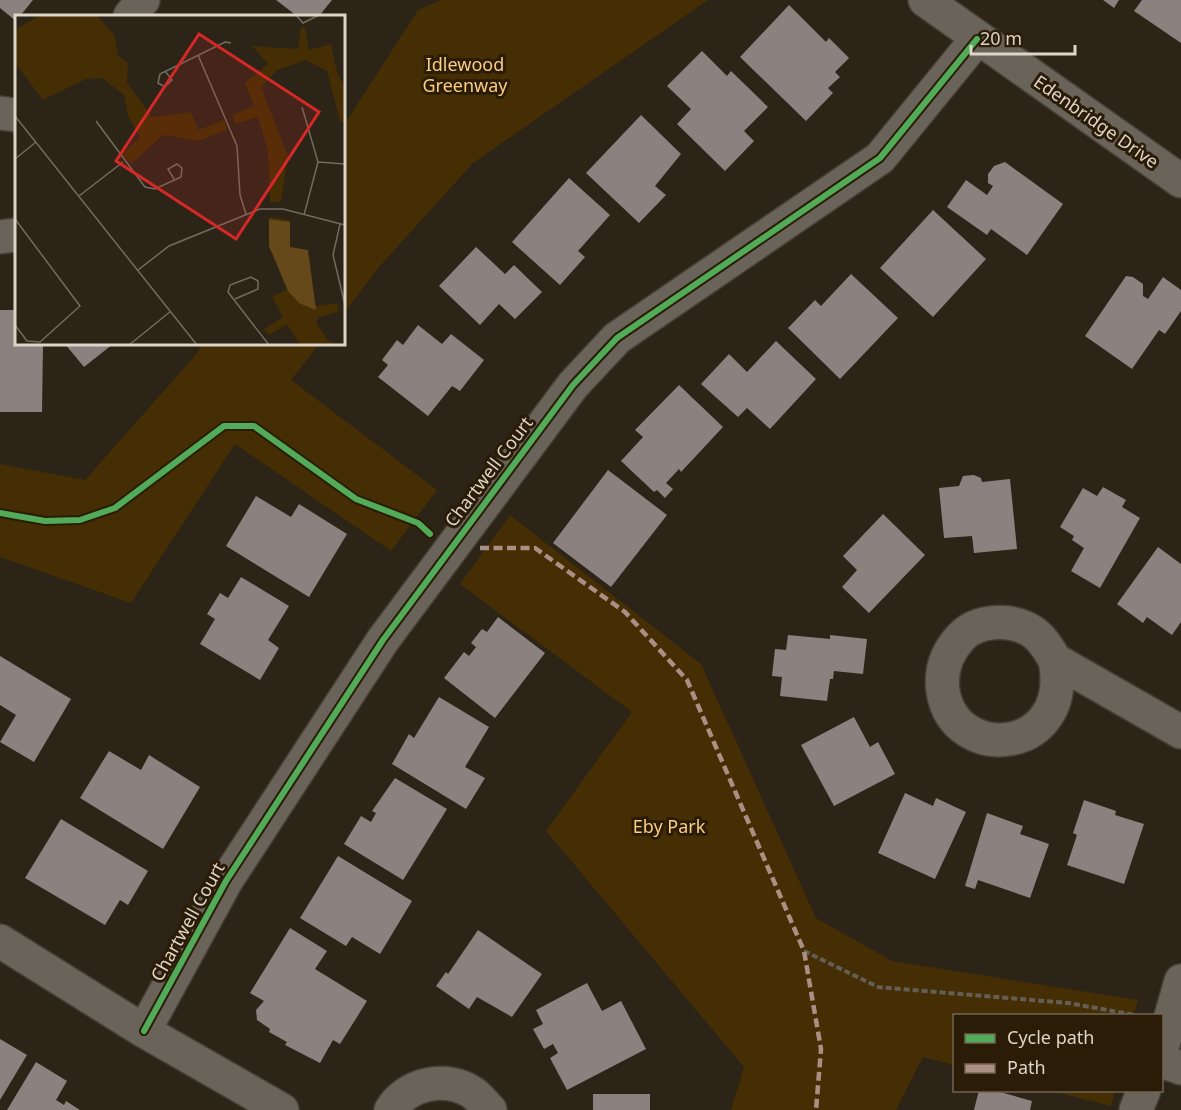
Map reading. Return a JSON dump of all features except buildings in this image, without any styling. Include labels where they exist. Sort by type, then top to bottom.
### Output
[{"type":"street","points":[[131,15],[143,0]]},
{"type":"street","name":"Edenbridge Drive","points":[[925,0],[977,39],[1181,181]]},
{"type":"street","name":"Chartwell Court","points":[[144,1031],[226,881],[383,640],[573,385],[617,338],[880,158],[977,39]]},
{"type":"street","points":[[0,113],[15,116]]},
{"type":"street","points":[[0,237],[15,235]]},
{"type":"street","points":[[1055,660],[1181,732]]},
{"type":"street","points":[[0,941],[144,1031],[282,1110]]},
{"type":"street","points":[[1163,1041],[1181,981]]},
{"type":"street","points":[[1163,1062],[1181,1068]]},
{"type":"street","points":[[391,1110],[395,1103],[414,1088],[435,1083],[455,1084],[473,1093],[490,1110]]},
{"type":"street","points":[[1136,1110],[1143,1092]]},
{"type":"path","points":[[804,951],[878,987],[1068,1003],[1126,1014]]},
{"type":"green space","name":"Idlewood Greenway","points":[[441,0],[708,0],[473,163],[379,267],[345,312],[345,123],[418,10]]},
{"type":"green space","points":[[202,345],[318,345],[291,380],[437,490],[391,551],[235,444],[131,603],[0,557],[0,464],[85,480]]},
{"type":"green space","name":"Eby Park","points":[[510,515],[701,664],[816,918],[892,961],[1138,1000],[1134,1014],[953,1014],[953,1065],[923,1057],[896,1110],[731,1110],[744,1067],[546,831],[632,712],[460,584]]},
{"type":"green space","points":[[1056,1092],[1115,1092],[1111,1106]]},
{"type":"marked path","points":[[480,548],[535,548],[625,612],[687,680],[804,951],[821,1049],[816,1110]]},
{"type":"cycle path","points":[[144,1031],[226,881],[383,640],[573,385],[617,338],[880,158],[977,39]]},
{"type":"cycle path","points":[[0,513],[45,521],[80,520],[115,508],[224,426],[254,426],[356,499],[418,523],[430,534]]}]
